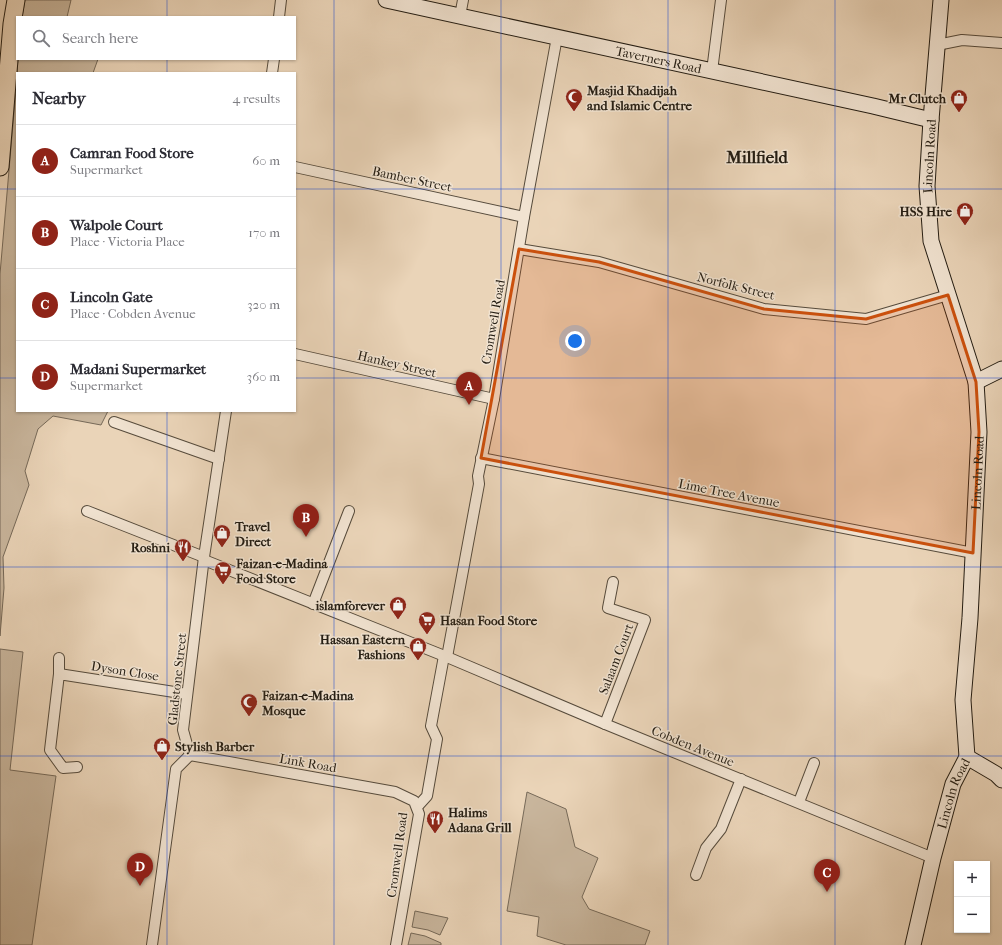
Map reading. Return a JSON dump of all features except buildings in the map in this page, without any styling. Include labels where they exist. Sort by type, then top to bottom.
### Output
[{"type":"main road","points":[[0,168],[12,24],[16,0]]},
{"type":"street","points":[[279,16],[281,0]]},
{"type":"street","name":"Taverners Road","points":[[386,0],[873,106],[931,120]]},
{"type":"street","points":[[460,16],[463,0]]},
{"type":"street","points":[[712,71],[721,0]]},
{"type":"street","name":"Lincoln Road","points":[[913,945],[933,858],[953,784],[967,757],[963,700],[970,618],[979,432],[976,382],[932,241],[927,186],[941,0]]},
{"type":"street","name":"Cromwell Road","points":[[396,945],[419,814],[417,807],[427,796],[437,739],[431,726],[446,657],[479,484],[478,476],[481,458],[494,399],[524,217],[557,37]]},
{"type":"street","points":[[937,45],[962,40],[1002,43]]},
{"type":"street","points":[[272,72],[274,60]]},
{"type":"street","name":"Bamber Street","points":[[296,167],[524,217]]},
{"type":"street","name":"Norfolk Street","points":[[519,249],[599,262],[764,309],[866,319],[948,295]]},
{"type":"street","name":"Hankey Street","points":[[296,354],[494,399]]},
{"type":"street","points":[[976,382],[1002,369]]},
{"type":"street","name":"Gladstone Street","points":[[190,755],[183,730],[204,559],[226,412]]},
{"type":"street","points":[[114,422],[219,459]]},
{"type":"street","name":"Lime Tree Avenue","points":[[481,458],[972,553]]},
{"type":"street","name":"Cobden Avenue","points":[[88,511],[933,858]]},
{"type":"street","points":[[313,604],[349,511]]},
{"type":"street","name":"Salaam Court","points":[[605,724],[645,620],[608,608],[613,582]]},
{"type":"street","points":[[59,658],[59,674],[50,750],[63,768],[78,767]]},
{"type":"street","name":"Dyson Close","points":[[59,674],[187,694]]},
{"type":"street","points":[[152,945],[176,769],[190,755]]},
{"type":"street","name":"Link Road","points":[[190,755],[396,792],[414,801],[417,807]]},
{"type":"street","points":[[967,757],[996,774],[1002,780]]},
{"type":"street","points":[[799,802],[814,764]]},
{"type":"street","points":[[696,875],[706,848],[721,829],[741,779]]},
{"type":"highlighted area","points":[[519,249],[599,262],[764,309],[866,319],[948,295],[976,382],[979,432],[973,553],[481,458]]},
{"type":"shaded area","points":[[25,0],[71,0],[67,16],[22,16]]},
{"type":"shaded area","points":[[18,60],[98,60],[93,72],[17,72]]},
{"type":"shaded area","points":[[16,90],[16,412],[108,412],[101,425],[53,416],[38,429],[25,471],[29,485],[3,557],[4,588],[0,636],[0,274]]},
{"type":"shaded area","points":[[0,649],[23,652],[10,770],[56,776],[32,945],[0,945]]},
{"type":"shaded area","points":[[527,792],[566,809],[575,847],[598,858],[582,897],[589,909],[650,931],[645,945],[566,945],[537,936],[539,917],[507,911]]},
{"type":"shaded area","points":[[415,911],[448,918],[440,935],[428,930],[412,927]]},
{"type":"shaded area","points":[[411,933],[425,936],[441,943],[441,945],[408,945]]},
{"type":"place","name":"Masjid Khadijah and Islamic Centre","points":[[574,112]]},
{"type":"place","name":"Mr Clutch","points":[[959,113]]},
{"type":"place","name":"HSS Hire","points":[[965,226]]},
{"type":"place","name":"Camran Food Store","points":[[469,405]]},
{"type":"place","name":"Walpole Court","points":[[306,537]]},
{"type":"place","name":"Travel Direct","points":[[222,548]]},
{"type":"place","name":"Roshni","points":[[183,562]]},
{"type":"place","name":"Faizan-e-Madina Food Store","points":[[223,585]]},
{"type":"place","name":"islamforever","points":[[398,620]]},
{"type":"place","name":"Hasan Food Store","points":[[427,635]]},
{"type":"place","name":"Hassan Eastern Fashions","points":[[418,661]]},
{"type":"place","name":"Faizan-e-Madina Mosque","points":[[249,717]]},
{"type":"place","name":"Stylish Barber","points":[[162,761]]},
{"type":"place","name":"Halims Adana Grill","points":[[435,834]]},
{"type":"place","name":"Madani Supermarket","points":[[140,886]]},
{"type":"place","name":"Lincoln Gate","points":[[827,892]]},
{"type":"district","name":"Millfield","points":[[757,157]]}]
